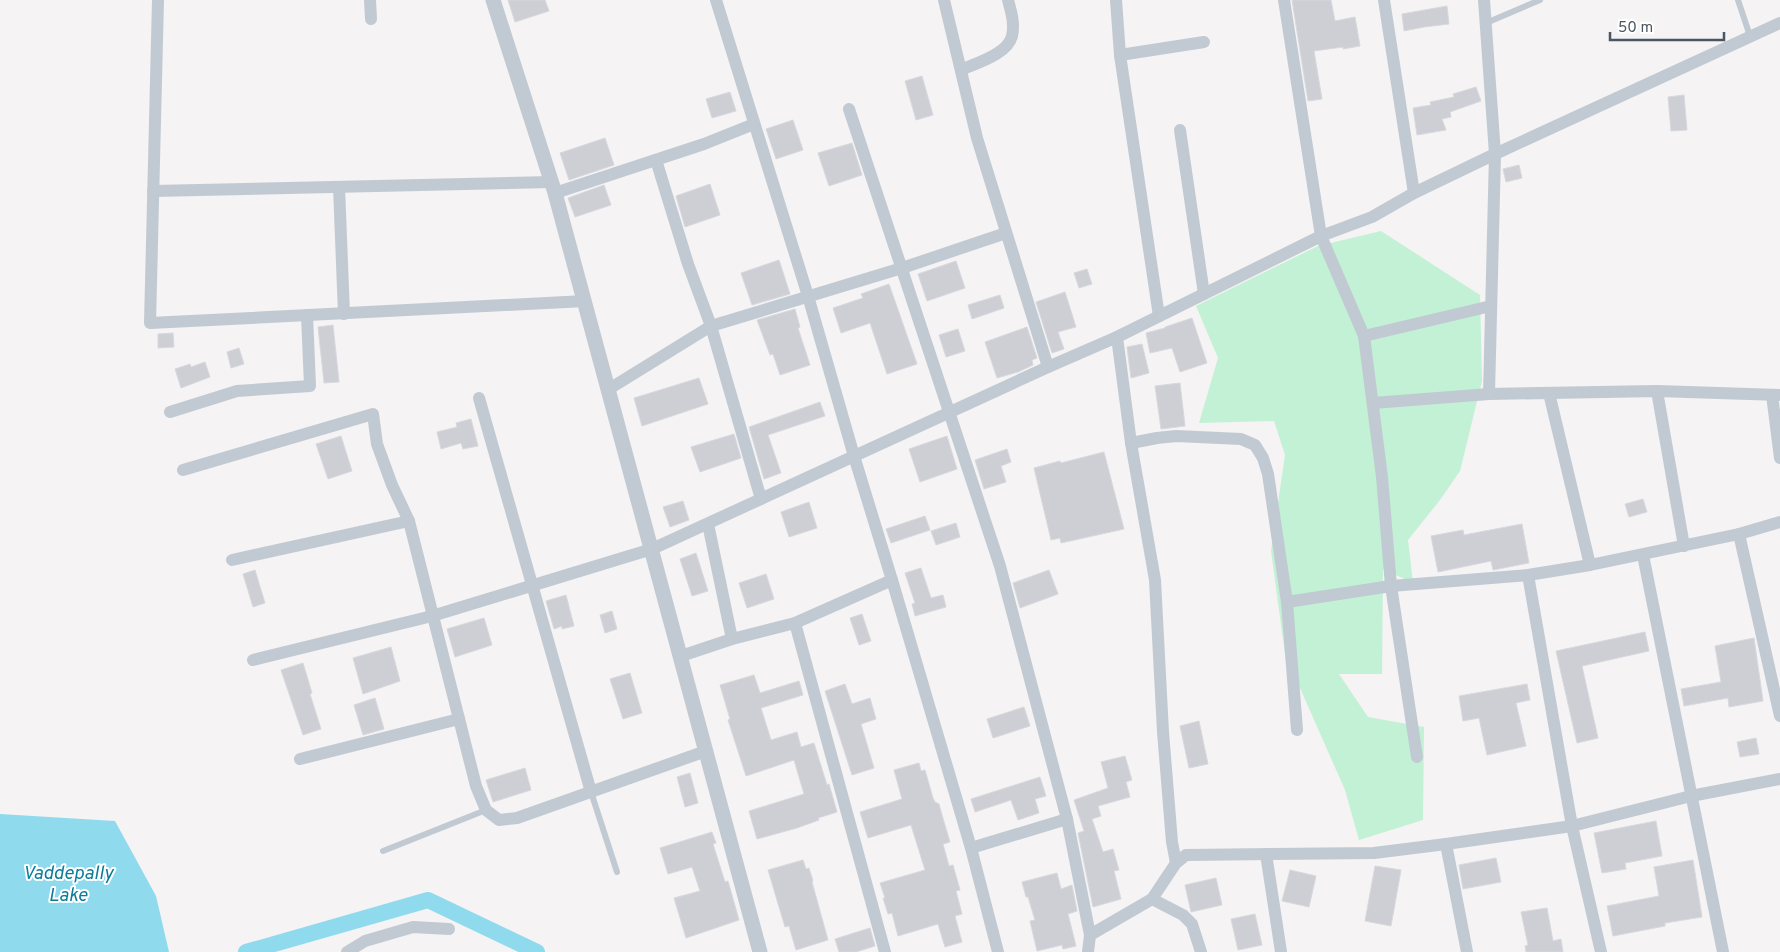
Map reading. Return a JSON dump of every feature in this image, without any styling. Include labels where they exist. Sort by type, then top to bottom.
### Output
[{"type":"street","points":[[158,0],[150,323],[585,301]]},
{"type":"street","points":[[370,0],[371,19]]},
{"type":"street","points":[[493,0],[553,188],[585,301],[760,952]]},
{"type":"street","points":[[716,0],[808,296],[971,848],[998,952]]},
{"type":"street","points":[[944,0],[977,138],[1048,367]]},
{"type":"street","points":[[960,70],[1005,48],[1012,36],[1013,22],[1008,0]]},
{"type":"street","points":[[1116,0],[1120,55],[1159,316]]},
{"type":"street","points":[[1284,0],[1321,236],[1364,336],[1374,403],[1391,586],[1417,757]]},
{"type":"street","points":[[1384,0],[1414,193]]},
{"type":"street","points":[[1484,0],[1495,154],[1490,394]]},
{"type":"street","points":[[253,660],[432,616],[652,549],[1048,367],[1118,337],[1321,236],[1372,217],[1414,193],[1495,154],[1780,23]]},
{"type":"street","points":[[1120,55],[1204,42]]},
{"type":"street","points":[[849,108],[1000,566],[1067,819],[1090,935],[1088,952]]},
{"type":"street","points":[[153,190],[339,187],[553,188],[656,160],[704,144],[754,124]]},
{"type":"street","points":[[1180,130],[1204,294]]},
{"type":"street","points":[[656,160],[688,264],[711,326],[762,499]]},
{"type":"street","points":[[339,187],[344,314]]},
{"type":"street","points":[[609,389],[711,326],[902,268],[1006,233]]},
{"type":"street","points":[[1364,336],[1491,306]]},
{"type":"street","points":[[170,412],[237,391],[310,386],[307,315]]},
{"type":"street","points":[[1118,337],[1131,443],[1155,580],[1163,732],[1172,842],[1176,863]]},
{"type":"street","points":[[1374,403],[1490,394],[1656,391],[1776,395],[1780,458]]},
{"type":"street","points":[[1656,391],[1684,546]]},
{"type":"street","points":[[1549,393],[1590,566]]},
{"type":"street","points":[[479,398],[591,792]]},
{"type":"street","points":[[183,470],[373,414],[377,444],[392,485],[409,521],[461,733],[476,786],[486,810],[499,820],[517,818],[706,751]]},
{"type":"street","points":[[1131,443],[1176,436],[1241,439],[1255,445],[1263,458],[1268,474],[1287,602],[1297,730]]},
{"type":"street","points":[[232,560],[409,521]]},
{"type":"street","points":[[1287,602],[1391,586],[1528,574],[1590,566],[1739,534],[1780,522]]},
{"type":"street","points":[[708,524],[732,639]]},
{"type":"street","points":[[1739,534],[1780,716]]},
{"type":"street","points":[[1643,555],[1722,952]]},
{"type":"street","points":[[1528,574],[1572,826],[1601,952]]},
{"type":"street","points":[[681,656],[732,639],[796,623],[892,580]]},
{"type":"street","points":[[796,623],[885,952]]},
{"type":"street","points":[[300,759],[459,719]]},
{"type":"street","points":[[1090,935],[1152,899],[1176,863],[1186,855],[1374,853],[1446,844],[1572,826],[1691,796],[1780,779]]},
{"type":"street","points":[[971,848],[1067,819]]},
{"type":"street","points":[[1446,844],[1467,952]]},
{"type":"street","points":[[1266,854],[1281,952]]},
{"type":"street","points":[[1152,899],[1183,915],[1192,924],[1201,952]]},
{"type":"street","points":[[347,952],[365,941],[413,928],[448,928]]},
{"type":"lane","points":[[1486,23],[1540,0]]},
{"type":"lane","points":[[1738,0],[1750,36]]},
{"type":"lane","points":[[591,792],[617,872]]},
{"type":"lane","points":[[383,851],[486,810]]},
{"type":"green space","points":[[1381,231],[1480,295],[1482,381],[1460,471],[1408,540],[1413,583],[1383,569],[1382,674],[1339,674],[1368,717],[1424,727],[1423,820],[1359,840],[1345,790],[1285,654],[1271,551],[1285,455],[1274,421],[1199,423],[1218,358],[1196,306],[1318,246]]},
{"type":"water","name":"Vaddepally Lake","points":[[0,814],[115,821],[156,896],[169,952],[0,952]]},
{"type":"building","points":[[508,0],[545,0],[549,11],[515,22]]},
{"type":"building","points":[[1292,0],[1331,0],[1335,21],[1355,17],[1360,46],[1314,51],[1322,99],[1308,101]]},
{"type":"building","points":[[1447,6],[1449,24],[1404,31],[1402,14]]},
{"type":"building","points":[[922,76],[933,115],[916,120],[905,81]]},
{"type":"building","points":[[1476,87],[1481,101],[1450,112],[1451,117],[1442,119],[1446,130],[1417,135],[1413,108],[1431,105],[1430,102],[1454,97],[1453,94]]},
{"type":"building","points":[[730,92],[736,111],[712,118],[706,99]]},
{"type":"building","points":[[1684,95],[1687,130],[1671,131],[1668,97]]},
{"type":"building","points":[[793,120],[803,150],[776,159],[766,129]]},
{"type":"building","points":[[605,138],[614,165],[569,180],[560,153]]},
{"type":"building","points":[[852,143],[862,175],[829,186],[818,153]]},
{"type":"building","points":[[1519,165],[1522,178],[1506,182],[1503,169]]},
{"type":"building","points":[[710,184],[720,215],[685,227],[676,196]]},
{"type":"building","points":[[604,185],[611,205],[575,217],[568,198]]},
{"type":"building","points":[[779,260],[790,294],[752,305],[741,273]]},
{"type":"building","points":[[956,261],[965,288],[927,301],[918,274]]},
{"type":"building","points":[[1087,269],[1092,284],[1079,288],[1074,273]]},
{"type":"building","points":[[889,284],[917,364],[887,374],[870,323],[841,333],[833,308],[863,298],[861,294]]},
{"type":"building","points":[[1065,292],[1076,327],[1058,332],[1064,349],[1052,353],[1036,302]]},
{"type":"building","points":[[1000,295],[1004,308],[972,319],[968,305]]},
{"type":"building","points":[[795,309],[800,327],[798,328],[810,365],[780,375],[773,354],[770,355],[757,320]]},
{"type":"building","points":[[1192,318],[1207,363],[1180,372],[1172,348],[1150,353],[1146,333]]},
{"type":"building","points":[[333,325],[339,382],[324,383],[318,327]]},
{"type":"building","points":[[1027,327],[1037,358],[1032,360],[1033,365],[997,378],[985,342]]},
{"type":"building","points":[[958,329],[965,351],[946,357],[939,335]]},
{"type":"building","points":[[173,333],[174,347],[158,348],[158,334]]},
{"type":"building","points":[[1142,344],[1149,373],[1131,378],[1127,347]]},
{"type":"building","points":[[239,348],[244,364],[231,368],[227,352]]},
{"type":"building","points":[[205,362],[210,377],[181,388],[175,369],[190,364],[191,367]]},
{"type":"building","points":[[699,378],[708,404],[642,426],[634,398]]},
{"type":"building","points":[[1180,383],[1185,426],[1161,429],[1155,386]]},
{"type":"building","points":[[820,402],[825,416],[768,435],[781,473],[764,479],[749,427]]},
{"type":"building","points":[[471,419],[478,446],[463,449],[461,443],[441,449],[437,432],[457,427],[456,423]]},
{"type":"building","points":[[734,434],[741,458],[700,472],[691,447]]},
{"type":"building","points":[[341,436],[352,471],[328,479],[316,444]]},
{"type":"building","points":[[947,436],[957,469],[920,482],[909,449]]},
{"type":"building","points":[[1007,449],[1011,462],[1001,466],[1006,482],[984,489],[975,460]]},
{"type":"building","points":[[1104,452],[1124,529],[1061,543],[1060,538],[1051,540],[1034,468]]},
{"type":"building","points":[[1643,499],[1647,512],[1629,517],[1625,504]]},
{"type":"building","points":[[683,501],[689,520],[670,527],[663,507]]},
{"type":"building","points":[[809,502],[817,528],[789,537],[781,512]]},
{"type":"building","points":[[925,516],[930,530],[891,543],[886,529]]},
{"type":"building","points":[[956,523],[960,537],[936,545],[931,531]]},
{"type":"building","points":[[1522,524],[1529,563],[1493,570],[1491,561],[1438,572],[1431,536],[1463,530],[1464,535]]},
{"type":"building","points":[[696,553],[708,591],[692,596],[680,559]]},
{"type":"building","points":[[921,568],[931,598],[943,595],[946,607],[915,616],[912,604],[915,603],[905,573]]},
{"type":"building","points":[[255,570],[265,603],[253,607],[243,574]]},
{"type":"building","points":[[1049,570],[1058,594],[1020,608],[1013,583]]},
{"type":"building","points":[[766,574],[774,599],[747,608],[739,583]]},
{"type":"building","points":[[566,595],[574,626],[562,629],[562,626],[554,629],[546,601]]},
{"type":"building","points":[[612,611],[617,629],[605,633],[600,615]]},
{"type":"building","points":[[862,614],[871,641],[859,645],[850,618]]},
{"type":"building","points":[[484,618],[492,645],[455,657],[447,629]]},
{"type":"building","points":[[1645,632],[1649,651],[1582,666],[1598,738],[1577,743],[1556,651]]},
{"type":"building","points":[[1754,638],[1763,701],[1729,707],[1728,698],[1684,706],[1681,689],[1721,682],[1715,646]]},
{"type":"building","points":[[391,647],[400,681],[363,694],[353,658]]},
{"type":"building","points":[[303,663],[321,729],[303,735],[281,670]]},
{"type":"building","points":[[630,673],[642,713],[623,719],[610,679]]},
{"type":"building","points":[[754,675],[760,693],[799,681],[803,695],[761,708],[771,740],[797,732],[801,747],[814,743],[837,812],[797,828],[757,839],[749,811],[804,794],[794,760],[746,776],[728,720],[730,719],[720,685]]},
{"type":"building","points":[[845,684],[852,704],[870,698],[876,719],[861,724],[874,768],[852,775],[825,691]]},
{"type":"building","points":[[1527,684],[1530,700],[1516,703],[1526,746],[1487,755],[1479,718],[1463,721],[1459,696]]},
{"type":"building","points":[[375,698],[384,729],[363,735],[354,705]]},
{"type":"building","points":[[1024,707],[1030,726],[993,738],[987,719]]},
{"type":"building","points":[[1199,721],[1208,764],[1189,768],[1180,726]]},
{"type":"building","points":[[1756,738],[1759,754],[1740,757],[1737,742]]},
{"type":"building","points":[[1125,756],[1132,780],[1126,782],[1130,797],[1098,806],[1101,816],[1092,819],[1103,852],[1113,849],[1119,870],[1114,871],[1121,899],[1093,907],[1078,833],[1084,831],[1074,800],[1108,788],[1101,762]]},
{"type":"building","points":[[919,763],[921,771],[925,770],[933,798],[939,804],[950,842],[943,844],[949,866],[953,865],[960,890],[956,891],[962,914],[955,916],[962,942],[945,947],[938,924],[898,936],[892,913],[888,914],[883,898],[885,898],[880,883],[925,870],[911,825],[868,838],[860,812],[902,799],[894,770]]},
{"type":"building","points":[[525,768],[531,790],[493,802],[486,780]]},
{"type":"building","points":[[690,773],[698,803],[685,807],[677,777]]},
{"type":"building","points":[[1040,777],[1046,796],[1035,799],[1039,813],[1018,820],[1011,800],[975,812],[971,799]]},
{"type":"building","points":[[1656,821],[1662,856],[1625,863],[1626,869],[1602,873],[1594,833]]},
{"type":"building","points":[[712,832],[716,843],[713,844],[725,882],[728,881],[739,920],[686,938],[674,898],[700,891],[692,867],[668,874],[660,848]]},
{"type":"building","points":[[1496,858],[1501,882],[1463,889],[1459,865]]},
{"type":"building","points":[[803,860],[806,869],[809,868],[828,940],[796,950],[789,926],[785,927],[768,870]]},
{"type":"building","points":[[1693,860],[1702,917],[1665,923],[1665,926],[1613,936],[1607,906],[1659,896],[1654,867]]},
{"type":"building","points":[[1375,866],[1401,870],[1391,926],[1365,921]]},
{"type":"building","points":[[1290,870],[1316,876],[1309,907],[1282,901]]},
{"type":"building","points":[[1057,873],[1061,889],[1072,885],[1077,911],[1068,914],[1076,946],[1063,949],[1062,945],[1037,951],[1030,921],[1035,920],[1022,882]]},
{"type":"building","points":[[1216,878],[1222,905],[1191,912],[1185,885]]},
{"type":"building","points":[[1547,908],[1553,941],[1561,939],[1563,952],[1526,952],[1525,946],[1528,945],[1521,912]]},
{"type":"building","points":[[1255,914],[1262,945],[1238,950],[1231,919]]},
{"type":"building","points":[[870,928],[875,946],[856,952],[839,952],[835,939]]},
{"type":"waterway","points":[[246,952],[428,900],[537,952]]}]
